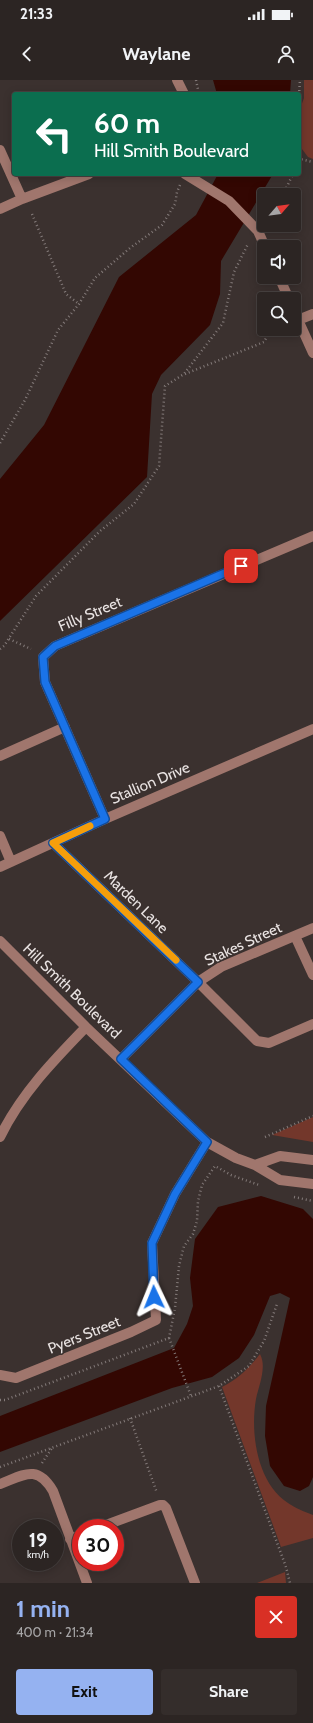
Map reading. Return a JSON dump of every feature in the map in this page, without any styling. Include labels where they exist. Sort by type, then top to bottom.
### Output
[{"type":"street","points":[[177,80],[183,92]]},
{"type":"street","points":[[0,150],[22,199]]},
{"type":"street","points":[[0,209],[22,199],[84,176]]},
{"type":"street","points":[[189,176],[229,201],[258,231],[262,240]]},
{"type":"street","points":[[301,315],[313,314]]},
{"type":"street","points":[[301,326],[313,353]]},
{"type":"street","name":"Filly Street","points":[[105,819],[45,682],[43,657],[55,646],[313,536]]},
{"type":"street","points":[[0,756],[65,727]]},
{"type":"street","name":"Stallion Drive","points":[[0,867],[105,819],[313,729]]},
{"type":"street","points":[[0,836],[11,862]]},
{"type":"street","name":"Marden Lane","points":[[53,843],[198,982],[257,1041],[269,1043],[313,1024]]},
{"type":"street","name":"Stakes Street","points":[[121,1059],[198,982],[221,967],[313,928]]},
{"type":"street","points":[[295,936],[313,975]]},
{"type":"street","name":"Hill Smith Boulevard","points":[[0,941],[86,1027],[207,1142],[236,1158],[255,1165],[280,1180],[313,1184]]},
{"type":"street","points":[[0,1136],[24,1095],[51,1063],[86,1027]]},
{"type":"street","name":"Pyers Street","points":[[0,1375],[16,1378],[131,1332],[156,1320],[152,1243],[175,1194],[207,1142]]},
{"type":"street","points":[[255,1165],[280,1156],[313,1160]]},
{"type":"street","points":[[0,1484],[29,1473],[42,1477],[52,1491],[87,1583]]},
{"type":"street","points":[[122,1519],[161,1504],[166,1508],[194,1583]]},
{"type":"path","points":[[196,80],[199,92]]},
{"type":"path","points":[[299,92],[300,80]]},
{"type":"path","points":[[301,159],[313,162]]},
{"type":"path","points":[[0,443],[25,400],[58,330],[79,304],[95,278],[130,248],[162,225],[175,204],[177,192],[185,176]]},
{"type":"path","points":[[287,188],[293,176]]},
{"type":"path","points":[[32,214],[66,294],[79,304]]},
{"type":"path","points":[[184,374],[223,323],[234,272],[248,245]]},
{"type":"path","points":[[0,649],[4,646],[36,596],[100,531],[134,504],[159,466],[165,386],[184,374],[264,342],[267,336]]},
{"type":"path","points":[[8,639],[31,649]]},
{"type":"path","points":[[265,1137],[313,1116]]},
{"type":"path","points":[[0,1467],[219,1386],[249,1366],[264,1341],[277,1304]]},
{"type":"path","points":[[168,1338],[191,1396]]},
{"type":"path","points":[[219,1386],[286,1567],[290,1583]]},
{"type":"path","points":[[130,1418],[161,1504]]},
{"type":"path","points":[[42,1463],[52,1448]]},
{"type":"shaded area","points":[[213,80],[291,80],[290,92],[216,92]]},
{"type":"shaded area","points":[[304,80],[313,80],[313,159],[308,157],[301,148],[301,106],[304,98]]},
{"type":"shaded area","points":[[217,176],[272,176],[265,188],[257,188],[257,201],[221,261],[220,294],[210,325],[161,375],[152,394],[147,477],[0,621],[0,479],[44,425],[119,277],[196,215]]},
{"type":"shaded area","points":[[313,1117],[313,1142],[272,1135]]},
{"type":"shaded area","points":[[261,1196],[303,1209],[313,1219],[313,1477],[309,1486],[300,1491],[284,1486],[270,1466],[265,1436],[266,1406],[290,1298],[280,1293],[270,1296],[254,1335],[239,1358],[212,1377],[172,1388],[0,1452],[0,1416],[174,1348],[187,1324],[193,1306],[190,1278],[195,1239],[218,1207]]},
{"type":"shaded area","points":[[260,1354],[263,1370],[254,1412],[255,1442],[258,1456],[269,1483],[277,1494],[291,1505],[313,1515],[313,1538],[281,1547],[222,1387],[243,1373]]},
{"type":"shaded area","points":[[285,1572],[286,1583],[257,1583]]},
{"type":"slow traffic","points":[[90,826],[53,843],[176,960]]},
{"type":"route","points":[[154,1297],[152,1243],[175,1194],[207,1142],[121,1059],[198,982],[53,843],[105,819],[45,682],[43,657],[55,646],[241,566]]}]
